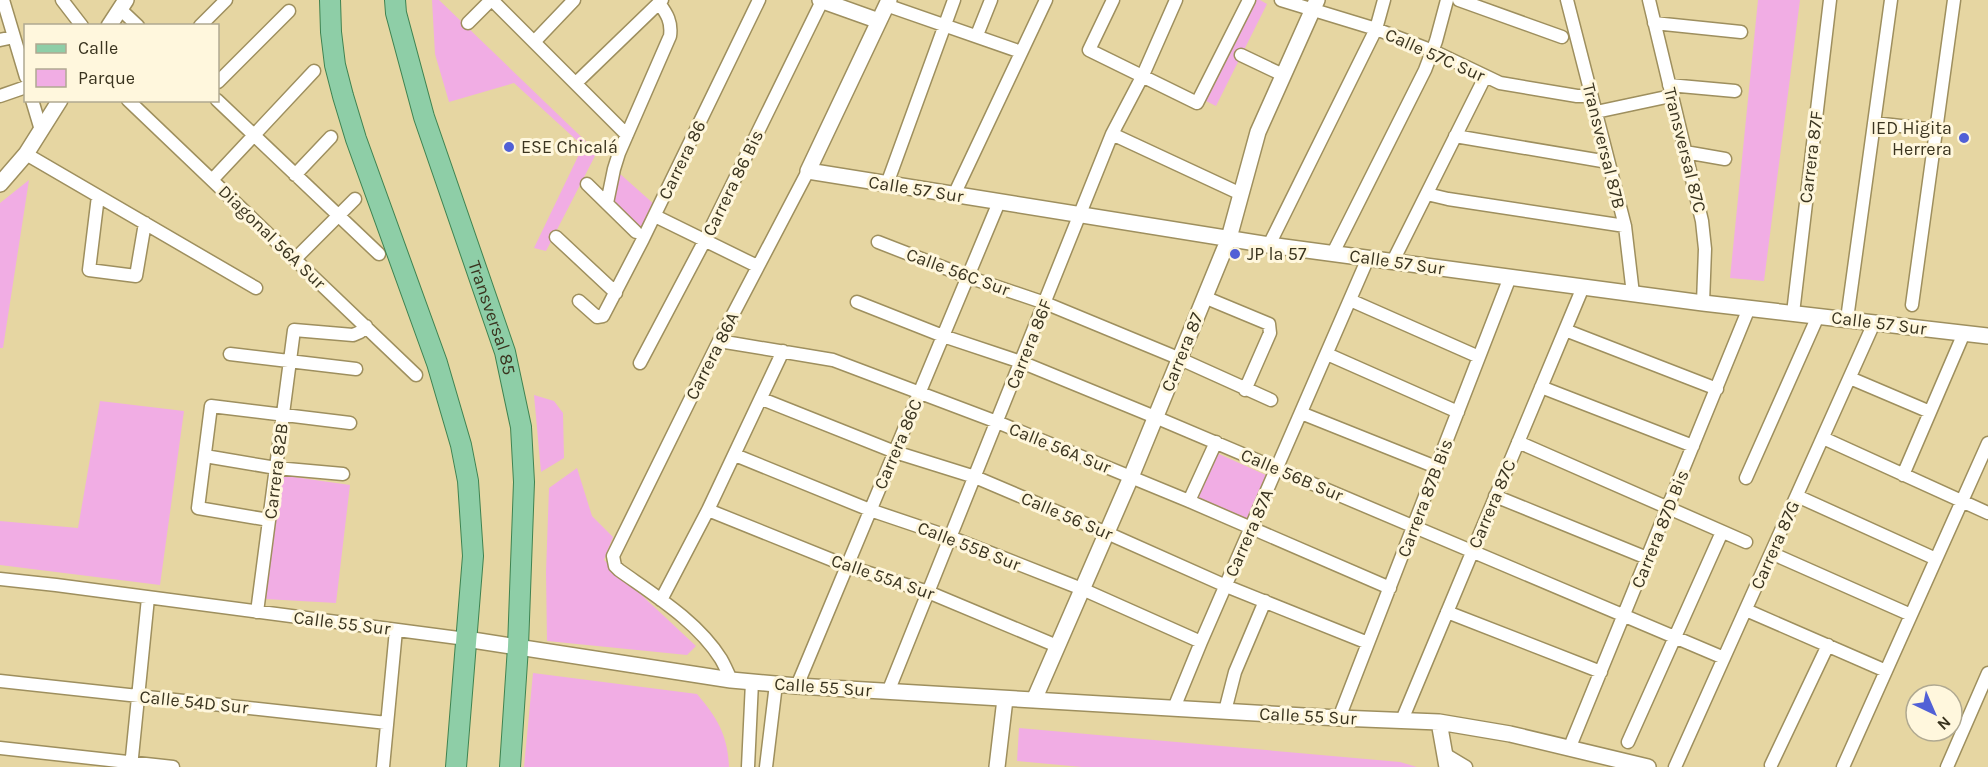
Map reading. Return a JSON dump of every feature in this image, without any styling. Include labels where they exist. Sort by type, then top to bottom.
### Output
[{"type":"main road","points":[[330,0],[334,58],[343,96],[356,139],[437,363],[468,481],[473,556],[456,767]]},
{"type":"main road","name":"Transversal 85","points":[[395,0],[413,83],[498,328],[521,427],[524,482],[518,647],[510,767]]},
{"type":"street","points":[[3,0],[24,70]]},
{"type":"street","points":[[62,0],[80,24]]},
{"type":"street","points":[[202,24],[226,0]]},
{"type":"street","points":[[468,23],[491,0],[627,135]]},
{"type":"street","points":[[534,42],[574,0]]},
{"type":"street","name":"Carrera 86","points":[[579,300],[600,317],[603,316],[655,216],[759,0]]},
{"type":"street","points":[[821,0],[879,21]]},
{"type":"street","name":"Carrera 86 Bis","points":[[640,363],[705,240],[821,0]]},
{"type":"street","points":[[887,184],[954,0]]},
{"type":"street","points":[[977,35],[991,0]]},
{"type":"street","points":[[954,195],[1046,0]]},
{"type":"street","points":[[1113,0],[1089,50],[1197,103],[1249,0]]},
{"type":"street","name":"Carrera 86F","points":[[888,692],[1112,134],[1143,75],[1176,0]]},
{"type":"street","name":"Calle 57C Sur","points":[[1281,0],[1316,4],[1433,51],[1500,83],[1577,96],[1592,96]]},
{"type":"street","points":[[1269,245],[1376,29],[1384,0]]},
{"type":"street","points":[[1333,253],[1433,51],[1447,0]]},
{"type":"street","points":[[1459,0],[1562,37]]},
{"type":"street","name":"Transversal 87B","points":[[1567,0],[1625,226],[1633,294]]},
{"type":"street","name":"Transversal 87C","points":[[1649,0],[1704,234],[1703,303]]},
{"type":"street","name":"Carrera 87F","points":[[1793,313],[1830,0]]},
{"type":"street","points":[[1847,319],[1891,0]]},
{"type":"street","points":[[1912,305],[1954,0]]},
{"type":"street","points":[[576,83],[660,1],[669,17],[670,36],[614,169],[607,203]]},
{"type":"street","points":[[887,3],[1021,52]]},
{"type":"street","name":"Carrera 86A","points":[[731,680],[721,659],[699,633],[661,600],[619,570],[615,566],[614,556],[719,341],[808,171],[887,3]]},
{"type":"street","name":"Carrera 87","points":[[1034,700],[1131,477],[1229,238],[1258,132],[1316,4]]},
{"type":"street","points":[[110,24],[123,5],[137,24]]},
{"type":"street","points":[[219,81],[288,11]]},
{"type":"street","points":[[1654,24],[1741,32]]},
{"type":"street","points":[[0,40],[14,37]]},
{"type":"street","points":[[1241,55],[1284,75]]},
{"type":"street","points":[[212,180],[314,70]]},
{"type":"street","points":[[1393,261],[1485,77]]},
{"type":"street","points":[[0,96],[24,88]]},
{"type":"street","points":[[1596,112],[1670,90],[1735,92]]},
{"type":"street","points":[[33,102],[41,130]]},
{"type":"street","points":[[0,184],[26,154],[59,102]]},
{"type":"street","name":"Diagonal 56A Sur","points":[[130,102],[416,375]]},
{"type":"street","points":[[219,102],[379,254]]},
{"type":"street","points":[[1874,123],[1936,130]]},
{"type":"street","points":[[1112,134],[1241,194]]},
{"type":"street","points":[[1455,136],[1608,162]]},
{"type":"street","points":[[295,175],[331,137]]},
{"type":"street","points":[[1685,152],[1725,159]]},
{"type":"street","points":[[26,154],[256,288]]},
{"type":"street","name":"Calle 57 Sur","points":[[808,171],[1269,245],[1703,303],[1988,336]]},
{"type":"street","points":[[587,183],[636,232]]},
{"type":"street","points":[[1427,194],[1625,226]]},
{"type":"street","points":[[98,196],[88,270],[136,276],[145,223]]},
{"type":"street","points":[[295,259],[355,198]]},
{"type":"street","name":"Carrera 86C","points":[[796,686],[999,202]]},
{"type":"street","points":[[655,216],[757,266]]},
{"type":"street","points":[[556,237],[616,293]]},
{"type":"street","name":"Calle 56C Sur","points":[[878,242],[968,277],[1045,303],[1179,358],[1271,400]]},
{"type":"street","name":"Carrera 87A","points":[[1174,708],[1368,258]]},
{"type":"street","name":"Carrera 87B Bis","points":[[1339,718],[1510,277]]},
{"type":"street","name":"Carrera 87C","points":[[1402,720],[1583,287]]},
{"type":"street","points":[[1204,297],[1269,324],[1270,333],[1245,390]]},
{"type":"street","points":[[1350,300],[1479,357]]},
{"type":"street","name":"Calle 56B Sur","points":[[856,302],[943,336],[1022,362],[1724,658]]},
{"type":"street","name":"Carrera 87D Bis","points":[[1569,749],[1749,308]]},
{"type":"street","points":[[1746,478],[1818,316]]},
{"type":"street","name":"Carrera 87G","points":[[1675,767],[1874,323]]},
{"type":"street","name":"Carrera 82B","points":[[257,612],[294,330],[353,335],[366,326]]},
{"type":"street","points":[[1565,330],[1717,389]]},
{"type":"street","points":[[1903,475],[1964,333]]},
{"type":"street","name":"Calle 56A Sur","points":[[719,341],[833,360],[997,422],[1189,501],[1389,588]]},
{"type":"street","points":[[661,600],[735,455],[783,351]]},
{"type":"street","points":[[230,354],[356,369]]},
{"type":"street","points":[[1327,354],[1458,412]]},
{"type":"street","points":[[1850,378],[1930,412]]},
{"type":"street","points":[[1541,387],[1694,446]]},
{"type":"street","name":"Calle 56 Sur","points":[[762,399],[895,452],[975,477],[1226,586],[1368,643]]},
{"type":"street","points":[[269,520],[198,508],[211,406],[350,423]]},
{"type":"street","points":[[1301,413],[1436,467]]},
{"type":"street","points":[[1823,438],[1988,513]]},
{"type":"street","points":[[1189,501],[1216,442]]},
{"type":"street","points":[[1518,442],[1746,542]]},
{"type":"street","points":[[1843,767],[1988,443]]},
{"type":"street","name":"Calle 55B Sur","points":[[735,455],[870,510],[951,537],[1082,589],[1201,642]]},
{"type":"street","points":[[205,456],[276,468],[343,474]]},
{"type":"street","points":[[1495,496],[1647,558]]},
{"type":"street","points":[[1797,496],[1936,559]]},
{"type":"street","name":"Calle 55A Sur","points":[[708,510],[847,566],[928,592],[1057,646]]},
{"type":"street","points":[[1628,742],[1722,532]]},
{"type":"street","points":[[1771,553],[1911,615]]},
{"type":"street","name":"Calle 55 Sur","points":[[0,579],[466,639],[731,680],[1005,699],[1439,722],[1510,734],[1648,767]]},
{"type":"street","points":[[131,765],[147,598]]},
{"type":"street","points":[[1225,711],[1235,672],[1264,601]]},
{"type":"street","points":[[1746,610],[1886,671]]},
{"type":"street","points":[[1447,612],[1601,672]]},
{"type":"street","points":[[383,767],[396,630]]},
{"type":"street","points":[[1770,765],[1828,645]]},
{"type":"street","points":[[1947,767],[1988,673]]},
{"type":"street","name":"Calle 54D Sur","points":[[0,681],[387,723]]},
{"type":"street","points":[[748,767],[752,682]]},
{"type":"street","points":[[766,767],[776,684]]},
{"type":"street","points":[[997,767],[1005,699]]},
{"type":"street","points":[[1439,722],[1446,761],[1466,767]]},
{"type":"street","points":[[0,748],[131,765],[173,767]]},
{"type":"green space","points":[[432,0],[439,0],[597,152],[546,251],[534,248],[583,146],[514,83],[449,102],[435,54]]},
{"type":"green space","points":[[1254,0],[1267,4],[1216,106],[1204,100]]},
{"type":"green space","points":[[1758,0],[1800,0],[1764,281],[1730,278]]},
{"type":"green space","points":[[619,173],[655,205],[643,231],[613,201]]},
{"type":"green space","points":[[29,180],[3,348],[0,348],[0,203]]},
{"type":"green space","points":[[534,395],[554,401],[563,413],[564,458],[541,472]]},
{"type":"green space","points":[[100,401],[184,411],[160,585],[0,565],[0,521],[78,528]]},
{"type":"green space","points":[[1217,453],[1268,476],[1247,521],[1196,499]]},
{"type":"green space","points":[[577,468],[592,516],[613,537],[604,560],[696,646],[687,655],[547,641],[546,572],[549,488]]},
{"type":"green space","points":[[280,475],[350,485],[336,603],[265,599]]},
{"type":"green space","points":[[533,673],[697,694],[724,736],[729,767],[524,767]]},
{"type":"green space","points":[[1019,728],[1400,762],[1417,767],[1082,767],[1017,761]]},
{"type":"place","name":"IED Higita Herrera","points":[[1964,138]]},
{"type":"place","name":"ESE Chicalá","points":[[509,147]]},
{"type":"place","name":"JP la 57","points":[[1235,254]]}]
